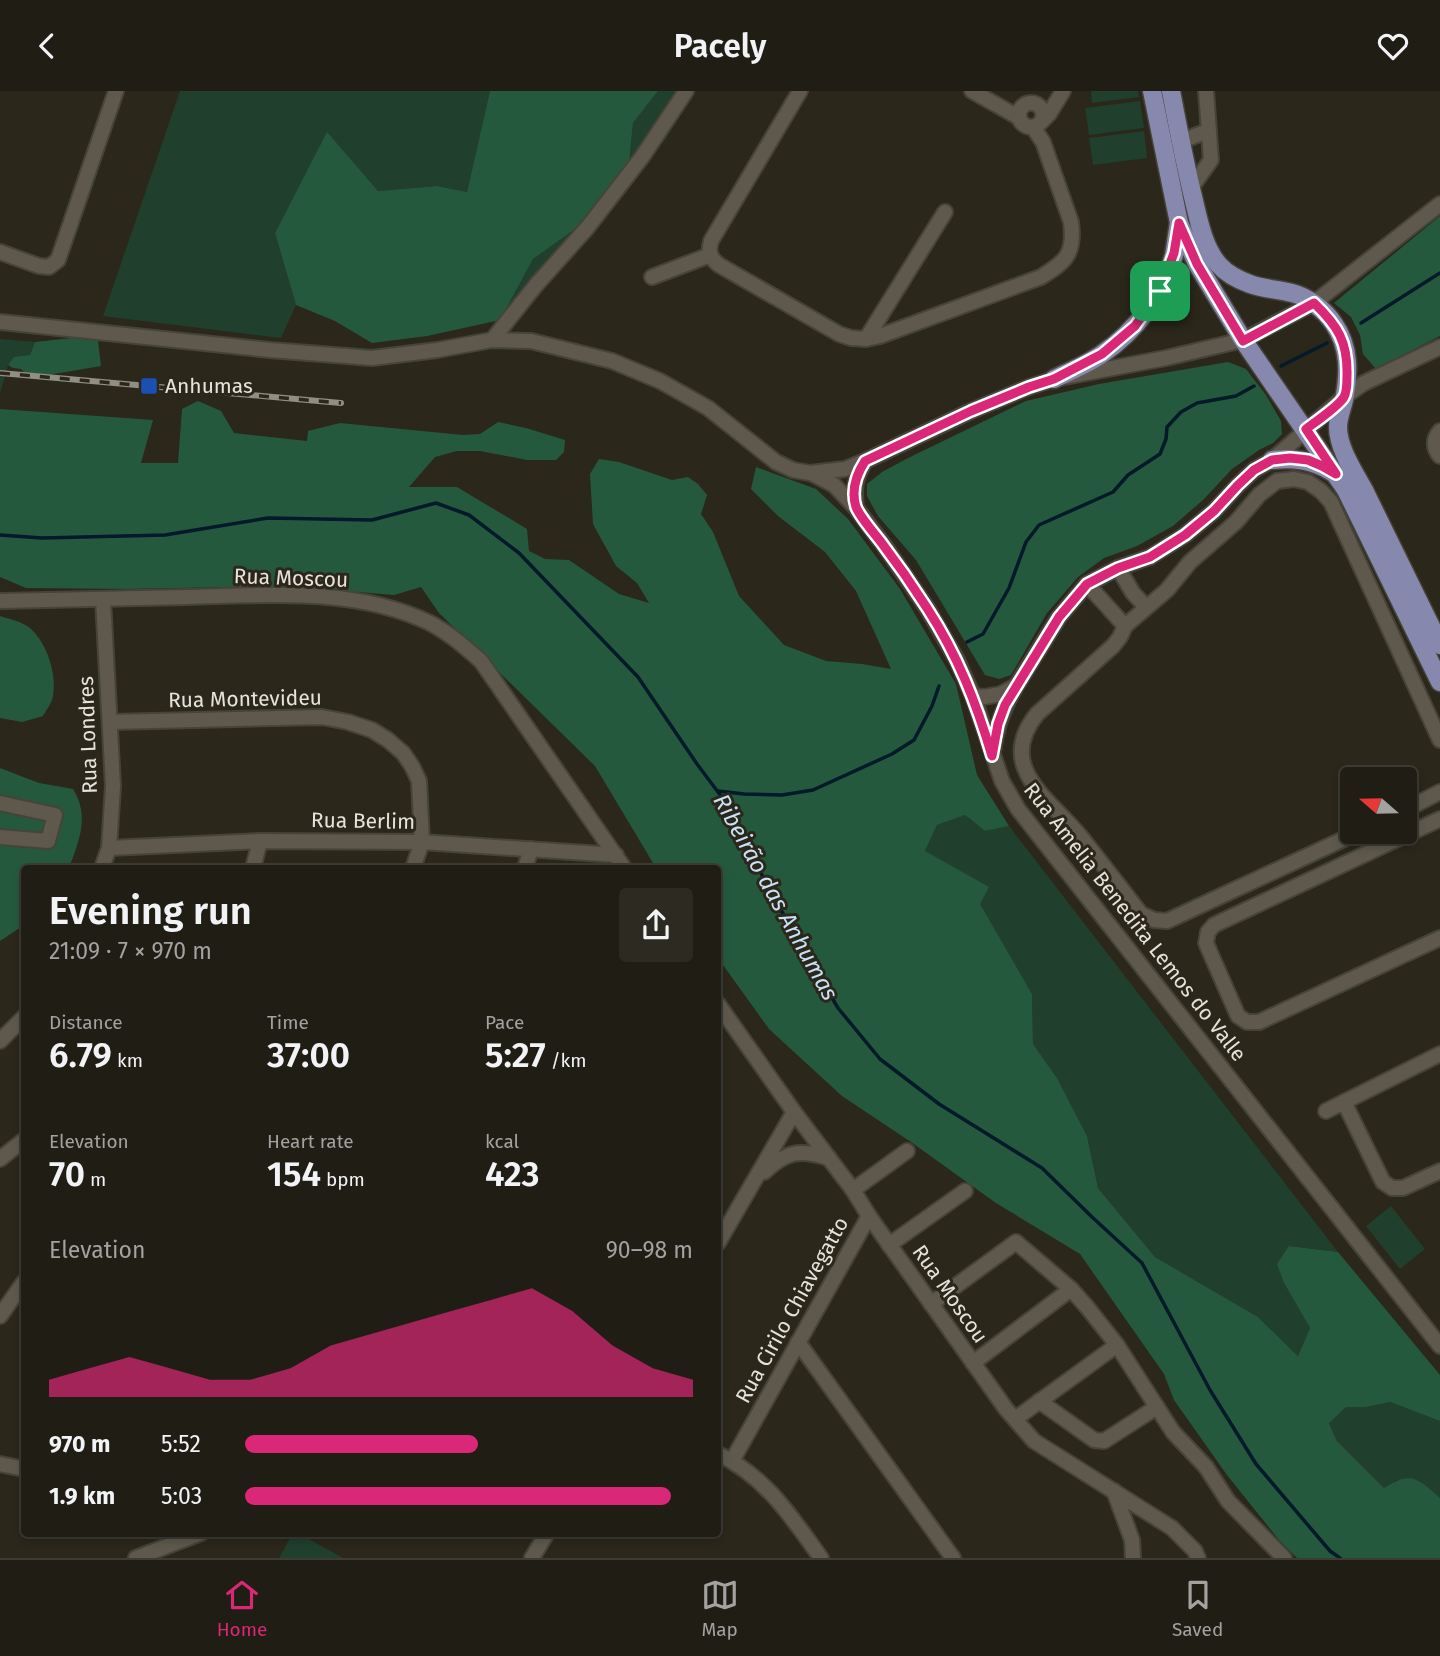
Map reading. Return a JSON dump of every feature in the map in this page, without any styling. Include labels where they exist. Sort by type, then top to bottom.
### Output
[{"type":"main road","points":[[1152,91],[1179,223],[1197,264],[1243,341],[1306,429],[1350,498],[1440,683]]},
{"type":"main road","points":[[1171,91],[1191,188],[1210,252],[1220,266],[1236,278],[1251,285],[1291,292],[1314,303],[1334,323],[1342,339],[1348,359],[1347,381],[1338,427],[1342,445],[1440,645]]},
{"type":"main road","points":[[1054,379],[1102,354],[1135,326],[1160,291],[1174,253],[1179,223]]},
{"type":"main road","points":[[1272,460],[1308,460],[1336,474]]},
{"type":"street","points":[[0,252],[39,266],[49,267],[58,260],[116,91]]},
{"type":"street","points":[[492,339],[619,187],[686,91]]},
{"type":"street","points":[[800,91],[711,241],[710,255],[719,265],[839,334],[852,338],[866,339],[894,332],[1041,277],[1065,260],[1072,247],[1071,222],[1036,125]]},
{"type":"street","points":[[972,91],[1018,117],[1024,125],[1036,125],[1049,114],[1063,91]]},
{"type":"street","points":[[1018,117],[1021,106],[1040,97],[1044,91]]},
{"type":"street","points":[[1191,188],[1211,160],[1206,91]]},
{"type":"street","points":[[1029,102],[1041,108],[1043,116],[1036,125]]},
{"type":"street","points":[[1181,141],[1208,131]]},
{"type":"street","points":[[0,322],[372,358],[437,350],[492,339],[531,341],[612,361],[660,381],[708,408],[776,463],[810,473],[845,469],[971,411],[1054,379],[1243,341],[1314,303],[1440,204]]},
{"type":"street","points":[[866,339],[945,212]]},
{"type":"street","points":[[652,277],[710,255]]},
{"type":"street","points":[[992,756],[1005,705],[1059,617],[1087,584],[1118,568],[1150,557],[1185,535],[1214,511],[1254,470],[1272,460],[1344,397],[1364,383],[1440,347]]},
{"type":"street","points":[[1440,431],[1434,442],[1440,457]]},
{"type":"street","points":[[856,508],[854,489],[858,471],[865,461]]},
{"type":"street","name":"Rua Amelia Benedita Lemos do Valle","points":[[810,473],[834,485],[856,508],[927,608],[957,660],[973,696],[1002,781],[1018,809],[1440,1346]]},
{"type":"street","points":[[1340,841],[1167,921],[1154,921],[1142,914],[1078,833],[1031,783],[1022,754],[1024,736],[1037,714],[1113,646],[1125,626],[1167,590],[1189,562],[1236,522],[1259,495],[1277,481],[1294,479],[1308,482],[1331,502],[1440,740]]},
{"type":"street","points":[[1118,568],[1133,593],[1146,607]]},
{"type":"street","points":[[1087,584],[1125,626]]},
{"type":"street","name":"Rua Moscou","points":[[0,601],[299,595],[371,603],[430,623],[454,638],[481,661],[622,865]]},
{"type":"street","name":"Rua Londres","points":[[103,599],[113,786],[109,848],[103,865]]},
{"type":"street","points":[[973,696],[1001,694],[1016,686]]},
{"type":"street","name":"Rua Montevideu","points":[[111,722],[322,717],[372,730],[402,753],[419,781],[422,842]]},
{"type":"street","points":[[1418,803],[1440,792]]},
{"type":"street","points":[[0,803],[55,815],[48,841],[0,837]]},
{"type":"street","points":[[1440,819],[1214,925],[1208,932],[1206,943],[1238,1016],[1247,1022],[1259,1023],[1440,938]]},
{"type":"street","points":[[254,865],[260,841]]},
{"type":"street","name":"Rua Berlim","points":[[109,848],[260,841],[422,842],[616,855]]},
{"type":"street","points":[[414,865],[422,842]]},
{"type":"street","points":[[526,865],[531,849]]},
{"type":"street","name":"Rua Moscou","points":[[721,1008],[794,1112],[853,1189],[869,1216],[973,1363],[1034,1441],[1172,1528],[1195,1551],[1198,1558]]},
{"type":"street","points":[[0,1041],[21,1020]]},
{"type":"street","points":[[1326,1111],[1440,1054]]},
{"type":"street","points":[[1344,1102],[1383,1182],[1392,1188],[1403,1188],[1440,1171]]},
{"type":"street","points":[[721,1238],[794,1112]]},
{"type":"street","points":[[0,1159],[21,1142]]},
{"type":"street","points":[[853,1189],[906,1151]]},
{"type":"street","points":[[755,1180],[776,1161],[796,1152],[810,1152],[829,1158]]},
{"type":"street","points":[[889,1245],[965,1191]]},
{"type":"street","name":"Rua Cirilo Chiavegatto","points":[[732,1461],[869,1216]]},
{"type":"street","points":[[931,1304],[1016,1242],[1071,1289],[1117,1345],[1173,1431],[1206,1467],[1228,1501],[1284,1558]]},
{"type":"street","points":[[0,1316],[21,1286]]},
{"type":"street","points":[[973,1363],[1071,1289]]},
{"type":"street","points":[[798,1342],[953,1558]]},
{"type":"street","points":[[1015,1419],[1117,1345]]},
{"type":"street","points":[[1039,1401],[1094,1440],[1104,1441],[1157,1407]]},
{"type":"street","points":[[721,1456],[766,1486],[821,1558]]},
{"type":"street","points":[[0,1464],[21,1468]]},
{"type":"street","points":[[1114,1491],[1132,1540],[1133,1558]]},
{"type":"street","points":[[136,1558],[191,1537]]},
{"type":"street","points":[[532,1558],[545,1537]]},
{"type":"green space","points":[[180,91],[490,91],[467,192],[437,186],[378,191],[327,133],[275,233],[296,305],[281,338],[103,316]]},
{"type":"green space","points":[[490,91],[658,91],[633,123],[629,163],[578,227],[533,259],[500,320],[427,336],[372,343],[335,321],[296,305],[275,233],[327,132],[378,191],[437,186],[467,192]]},
{"type":"green space","points":[[658,91],[696,91],[666,138],[525,311],[500,320],[533,259],[578,227],[629,163],[633,123]]},
{"type":"green space","points":[[1091,91],[1138,91],[1139,97],[1092,103]]},
{"type":"green space","points":[[1140,101],[1144,128],[1089,135],[1085,108]]},
{"type":"green space","points":[[1144,131],[1147,158],[1093,165],[1089,138]]},
{"type":"green space","points":[[1440,216],[1440,336],[1376,369],[1363,354],[1360,335],[1351,317],[1334,303]]},
{"type":"green space","points":[[81,337],[98,341],[101,366],[30,378],[21,369],[8,365],[14,357],[30,355],[35,342]]},
{"type":"green space","points":[[0,339],[35,342],[30,355],[8,365],[0,394]]},
{"type":"green space","points":[[1228,362],[1246,369],[1266,395],[1281,421],[1282,434],[1273,443],[1232,469],[1203,500],[1173,526],[1137,546],[1104,558],[1078,577],[1047,613],[1011,675],[999,679],[985,675],[916,560],[878,516],[867,496],[867,484],[882,472],[908,458],[1026,401],[1099,384]]},
{"type":"green space","points":[[198,401],[221,411],[234,433],[307,441],[308,431],[340,423],[463,435],[480,434],[498,422],[565,440],[564,452],[556,460],[527,460],[480,451],[457,451],[435,457],[409,487],[457,487],[527,529],[529,551],[545,559],[569,560],[619,594],[649,603],[637,583],[616,566],[593,524],[590,474],[599,459],[619,462],[672,480],[688,477],[707,495],[701,514],[713,532],[739,596],[784,645],[826,661],[891,669],[856,591],[825,552],[778,516],[751,489],[756,467],[816,489],[848,519],[900,589],[956,684],[977,775],[1009,826],[985,831],[965,815],[937,825],[925,851],[989,887],[980,904],[1032,994],[1033,1044],[1057,1078],[1087,1136],[1098,1188],[1155,1257],[1258,1317],[1298,1356],[1310,1328],[1284,1283],[1277,1264],[1289,1246],[1338,1252],[1440,1375],[1440,1421],[1390,1402],[1366,1407],[1346,1407],[1329,1423],[1337,1441],[1384,1488],[1401,1479],[1414,1479],[1440,1498],[1440,1558],[1297,1558],[1279,1540],[1227,1475],[1174,1400],[1164,1374],[1080,1254],[996,1203],[842,1096],[769,1029],[721,962],[721,865],[654,865],[595,766],[439,613],[421,587],[394,595],[287,586],[26,588],[0,577],[0,409],[153,420],[141,463],[178,463],[182,409]]},
{"type":"green space","points":[[0,616],[28,627],[37,635],[46,651],[54,687],[53,696],[43,716],[22,722],[0,718]]},
{"type":"green space","points":[[0,768],[39,783],[73,789],[80,803],[82,821],[70,865],[21,865],[21,927],[0,941]]},
{"type":"green space","points":[[965,815],[985,831],[1009,826],[1338,1252],[1290,1246],[1284,1283],[1310,1328],[1298,1356],[1258,1317],[1155,1257],[1098,1188],[1087,1136],[1057,1078],[1033,1044],[1032,994],[979,904],[925,851],[937,825]]},
{"type":"green space","points":[[1391,1206],[1425,1249],[1400,1269],[1366,1226]]},
{"type":"green space","points":[[1390,1402],[1440,1421],[1440,1498],[1397,1480],[1385,1489],[1337,1441],[1329,1422],[1346,1407],[1366,1407]]},
{"type":"green space","points":[[291,1537],[305,1537],[343,1558],[279,1558]]},
{"type":"waterway","points":[[1361,323],[1440,273]]},
{"type":"waterway","points":[[1281,366],[1327,343]]},
{"type":"waterway","points":[[967,642],[983,634],[1009,588],[1026,542],[1039,525],[1113,492],[1128,475],[1160,454],[1167,427],[1181,412],[1197,403],[1236,396],[1254,386]]},
{"type":"waterway","name":"Ribeirão das Anhumas","points":[[0,535],[42,538],[165,535],[268,518],[372,520],[436,503],[469,515],[519,553],[638,677],[733,812],[768,888],[838,1008],[880,1059],[939,1104],[1042,1168],[1142,1263],[1210,1390],[1256,1464],[1330,1551],[1340,1558]]},
{"type":"waterway","points":[[718,791],[782,795],[813,790],[892,754],[914,740],[939,686]]},
{"type":"railway","points":[[0,373],[341,403]]},
{"type":"place","name":"Anhumas","points":[[149,386]]},
{"type":"route","points":[[1179,223],[1197,264],[1243,341],[1314,303],[1334,323],[1348,359],[1344,397],[1306,429],[1336,474],[1308,460],[1272,460],[1254,470],[1214,511],[1185,535],[1150,557],[1118,568],[1087,584],[1059,617],[1005,705],[992,756],[973,696],[957,660],[927,608],[856,508],[854,489],[858,471],[865,461],[971,411],[1054,379],[1102,354],[1135,326],[1160,291],[1174,253],[1179,223]]}]
